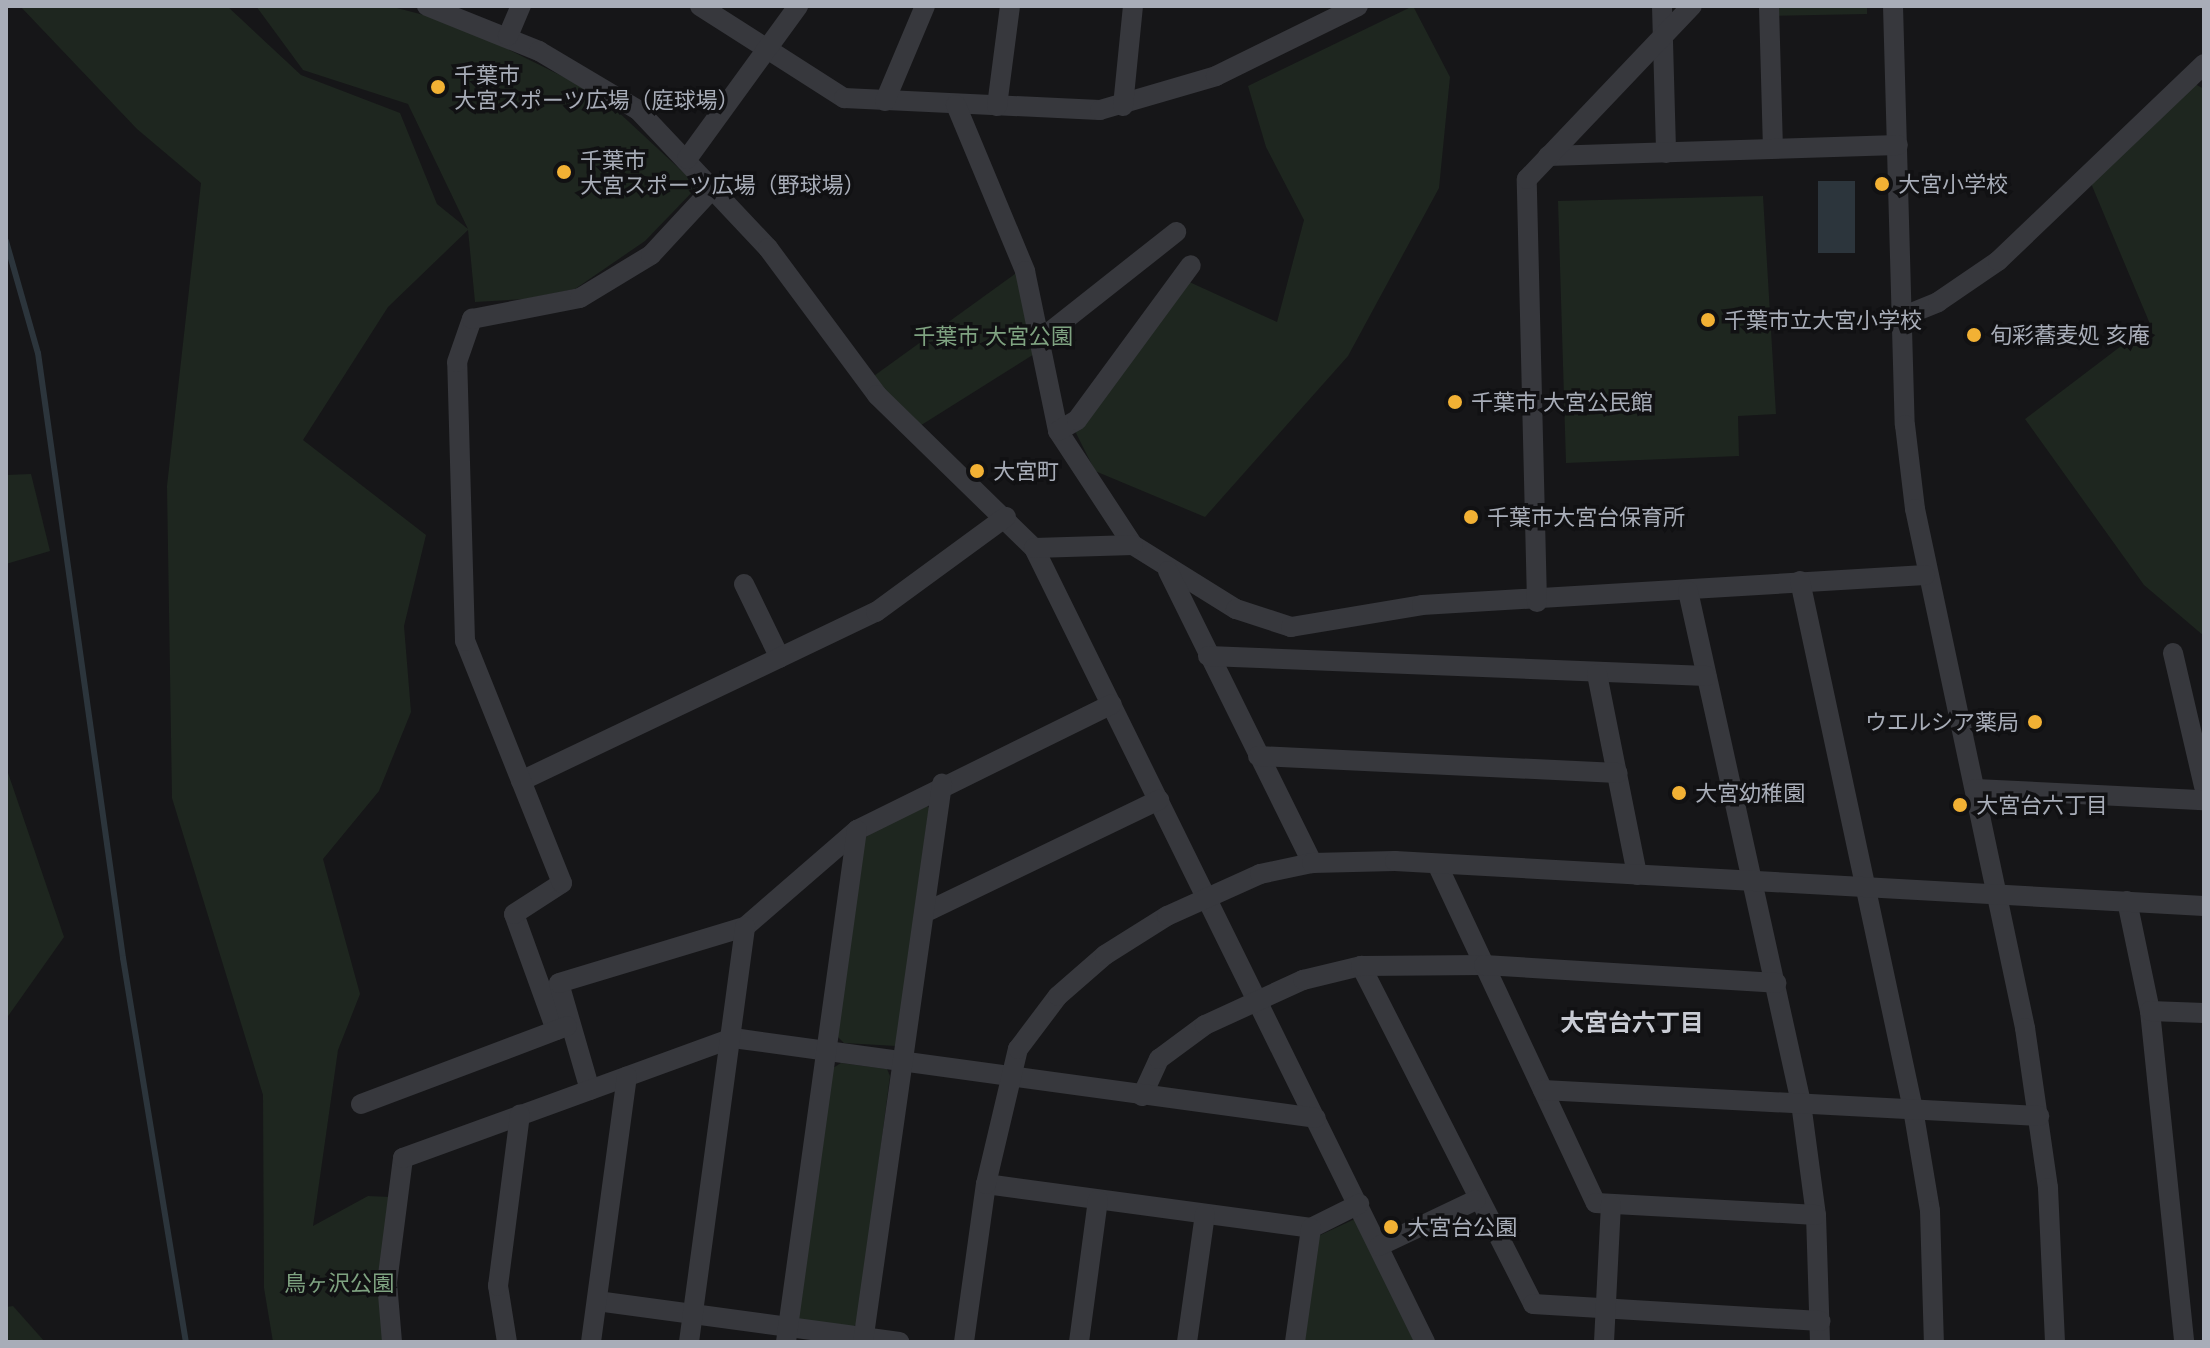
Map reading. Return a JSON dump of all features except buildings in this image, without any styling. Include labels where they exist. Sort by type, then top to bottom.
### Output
[{"type":"street","points":[[427,6],[508,36],[589,76],[687,159],[715,186],[877,395],[1006,517],[1034,548],[1260,998],[1425,1342]]},
{"type":"street","points":[[508,36],[521,6]]},
{"type":"street","points":[[700,6],[764,53],[844,98],[997,106],[1123,106],[1216,76],[1358,6]]},
{"type":"street","points":[[687,159],[798,6]]},
{"type":"street","points":[[885,101],[925,6]]},
{"type":"street","points":[[997,106],[1010,6]]},
{"type":"street","points":[[1123,106],[1133,6]]},
{"type":"street","points":[[1662,6],[1666,153]]},
{"type":"street","points":[[1537,602],[1527,179],[1692,6]]},
{"type":"street","points":[[1769,6],[1773,148]]},
{"type":"street","points":[[1893,6],[1905,425],[1925,575],[1975,789],[2039,1116],[2055,1342]]},
{"type":"street","points":[[1904,316],[1938,302],[1998,261],[2204,64]]},
{"type":"street","points":[[956,105],[1025,271],[1042,338],[1058,431],[1133,545],[1168,571],[1236,609],[1291,627],[1370,609],[1537,602],[1800,581],[1925,575]]},
{"type":"street","points":[[1548,156],[1898,145]]},
{"type":"street","points":[[590,1090],[514,914],[562,883],[465,641],[457,362],[472,319],[580,298],[651,255],[715,186]]},
{"type":"street","points":[[1042,338],[1176,232]]},
{"type":"street","points":[[1058,431],[1077,420],[1191,265]]},
{"type":"street","points":[[521,781],[876,612],[1006,517]]},
{"type":"street","points":[[1034,548],[1133,545]]},
{"type":"street","points":[[1168,571],[1312,863]]},
{"type":"street","points":[[1800,581],[1870,887],[1913,1109],[1930,1211],[1934,1342]]},
{"type":"street","points":[[744,584],[780,658]]},
{"type":"street","points":[[1688,591],[1756,883],[1801,1103],[1816,1215],[1820,1342]]},
{"type":"street","points":[[2173,653],[2204,786]]},
{"type":"street","points":[[1208,656],[1597,674],[1707,676]]},
{"type":"street","points":[[1597,674],[1637,875]]},
{"type":"street","points":[[563,1027],[559,983],[745,927],[857,830],[942,784],[1112,704]]},
{"type":"street","points":[[1258,756],[1618,773]]},
{"type":"street","points":[[863,1340],[900,1060],[942,784]]},
{"type":"street","points":[[1975,789],[2204,800]]},
{"type":"street","points":[[924,913],[1159,800]]},
{"type":"street","points":[[787,1334],[857,830]]},
{"type":"street","points":[[964,1342],[986,1184],[1006,1078],[1037,1021],[1079,976],[1134,935],[1208,897],[1312,863],[1437,864],[2204,906]]},
{"type":"street","points":[[1437,864],[1596,1203],[1816,1215]]},
{"type":"street","points":[[2127,901],[2150,1011],[2184,1342]]},
{"type":"street","points":[[689,1342],[733,1038],[745,927]]},
{"type":"street","points":[[1142,1096],[1147,1077],[1179,1042],[1260,998],[1361,966],[1484,965],[1776,983]]},
{"type":"street","points":[[1361,966],[1523,1296],[1547,1308],[1605,1313],[1820,1321]]},
{"type":"street","points":[[2150,1011],[2204,1013]]},
{"type":"street","points":[[361,1104],[563,1027]]},
{"type":"street","points":[[392,1342],[387,1283],[403,1158],[733,1038],[900,1060],[1006,1078],[1316,1118]]},
{"type":"street","points":[[591,1342],[627,1076]]},
{"type":"street","points":[[1543,1090],[2039,1116]]},
{"type":"street","points":[[507,1342],[498,1286],[520,1114]]},
{"type":"street","points":[[986,1184],[1311,1228],[1359,1204]]},
{"type":"street","points":[[1079,1342],[1098,1200]]},
{"type":"street","points":[[1379,1246],[1476,1200]]},
{"type":"street","points":[[1604,1342],[1611,1204]]},
{"type":"street","points":[[1187,1342],[1205,1214]]},
{"type":"street","points":[[1295,1342],[1311,1228]]},
{"type":"street","points":[[597,1301],[693,1315],[787,1334],[899,1342]]},
{"type":"green space","name":"鳥ヶ沢公園","points":[[20,6],[227,6],[301,75],[400,113],[437,204],[468,229],[408,104],[303,70],[256,6],[389,6],[455,23],[600,95],[698,186],[645,241],[575,289],[525,299],[475,302],[468,230],[388,307],[303,440],[426,535],[404,626],[411,712],[379,791],[323,859],[360,994],[338,1050],[313,1226],[368,1196],[390,1197],[383,1342],[273,1342],[264,1288],[263,1095],[172,798],[167,486],[201,183],[137,129]]},
{"type":"green space","points":[[1413,6],[1450,77],[1439,188],[1348,356],[1205,517],[1095,471],[1071,423],[1185,280],[1277,322],[1304,220],[1266,147],[1248,86]]},
{"type":"green space","points":[[1772,6],[1867,6],[1867,14],[1772,16]]},
{"type":"green space","points":[[2188,80],[2204,89],[2204,636],[2144,585],[2025,419],[2150,324],[2090,181]]},
{"type":"green space","points":[[1763,196],[1776,414],[1738,416],[1739,456],[1566,463],[1558,201]]},
{"type":"green space","name":"千葉市 大宮公園","points":[[1019,271],[1039,351],[915,429],[871,378]]},
{"type":"green space","points":[[31,474],[50,551],[6,564],[6,475]]},
{"type":"green space","points":[[6,767],[64,937],[6,1019]]},
{"type":"green space","points":[[922,799],[929,808],[896,1046],[844,1043],[836,1035],[863,839]]},
{"type":"green space","points":[[841,1063],[887,1069],[890,1076],[858,1323],[850,1329],[804,1324],[797,1316],[833,1068]]},
{"type":"green space","points":[[1357,1218],[1416,1342],[1300,1342],[1314,1238]]},
{"type":"green space","points":[[13,1306],[45,1342],[6,1342],[6,1307]]},
{"type":"shaded area","points":[[1818,181],[1855,181],[1855,253],[1818,253]]},
{"type":"waterway","points":[[6,241],[38,353],[123,958],[186,1342]]},
{"type":"place","name":"千葉市 大宮スポーツ広場（庭球場）","points":[[438,87]]},
{"type":"place","name":"千葉市 大宮スポーツ広場（野球場）","points":[[564,172]]},
{"type":"place","name":"大宮小学校","points":[[1882,184]]},
{"type":"place","name":"千葉市立大宮小学校","points":[[1708,320]]},
{"type":"place","name":"旬彩蕎麦処 亥庵","points":[[1974,335]]},
{"type":"place","name":"千葉市 大宮公民館","points":[[1455,402]]},
{"type":"place","name":"大宮町","points":[[977,471]]},
{"type":"place","name":"千葉市大宮台保育所","points":[[1471,517]]},
{"type":"place","name":"ウエルシア薬局","points":[[2035,722]]},
{"type":"place","name":"大宮幼稚園","points":[[1679,793]]},
{"type":"place","name":"大宮台六丁目","points":[[1960,805]]},
{"type":"place","name":"大宮台公園","points":[[1391,1227]]},
{"type":"district","name":"大宮台六丁目","points":[[1632,1022]]}]
